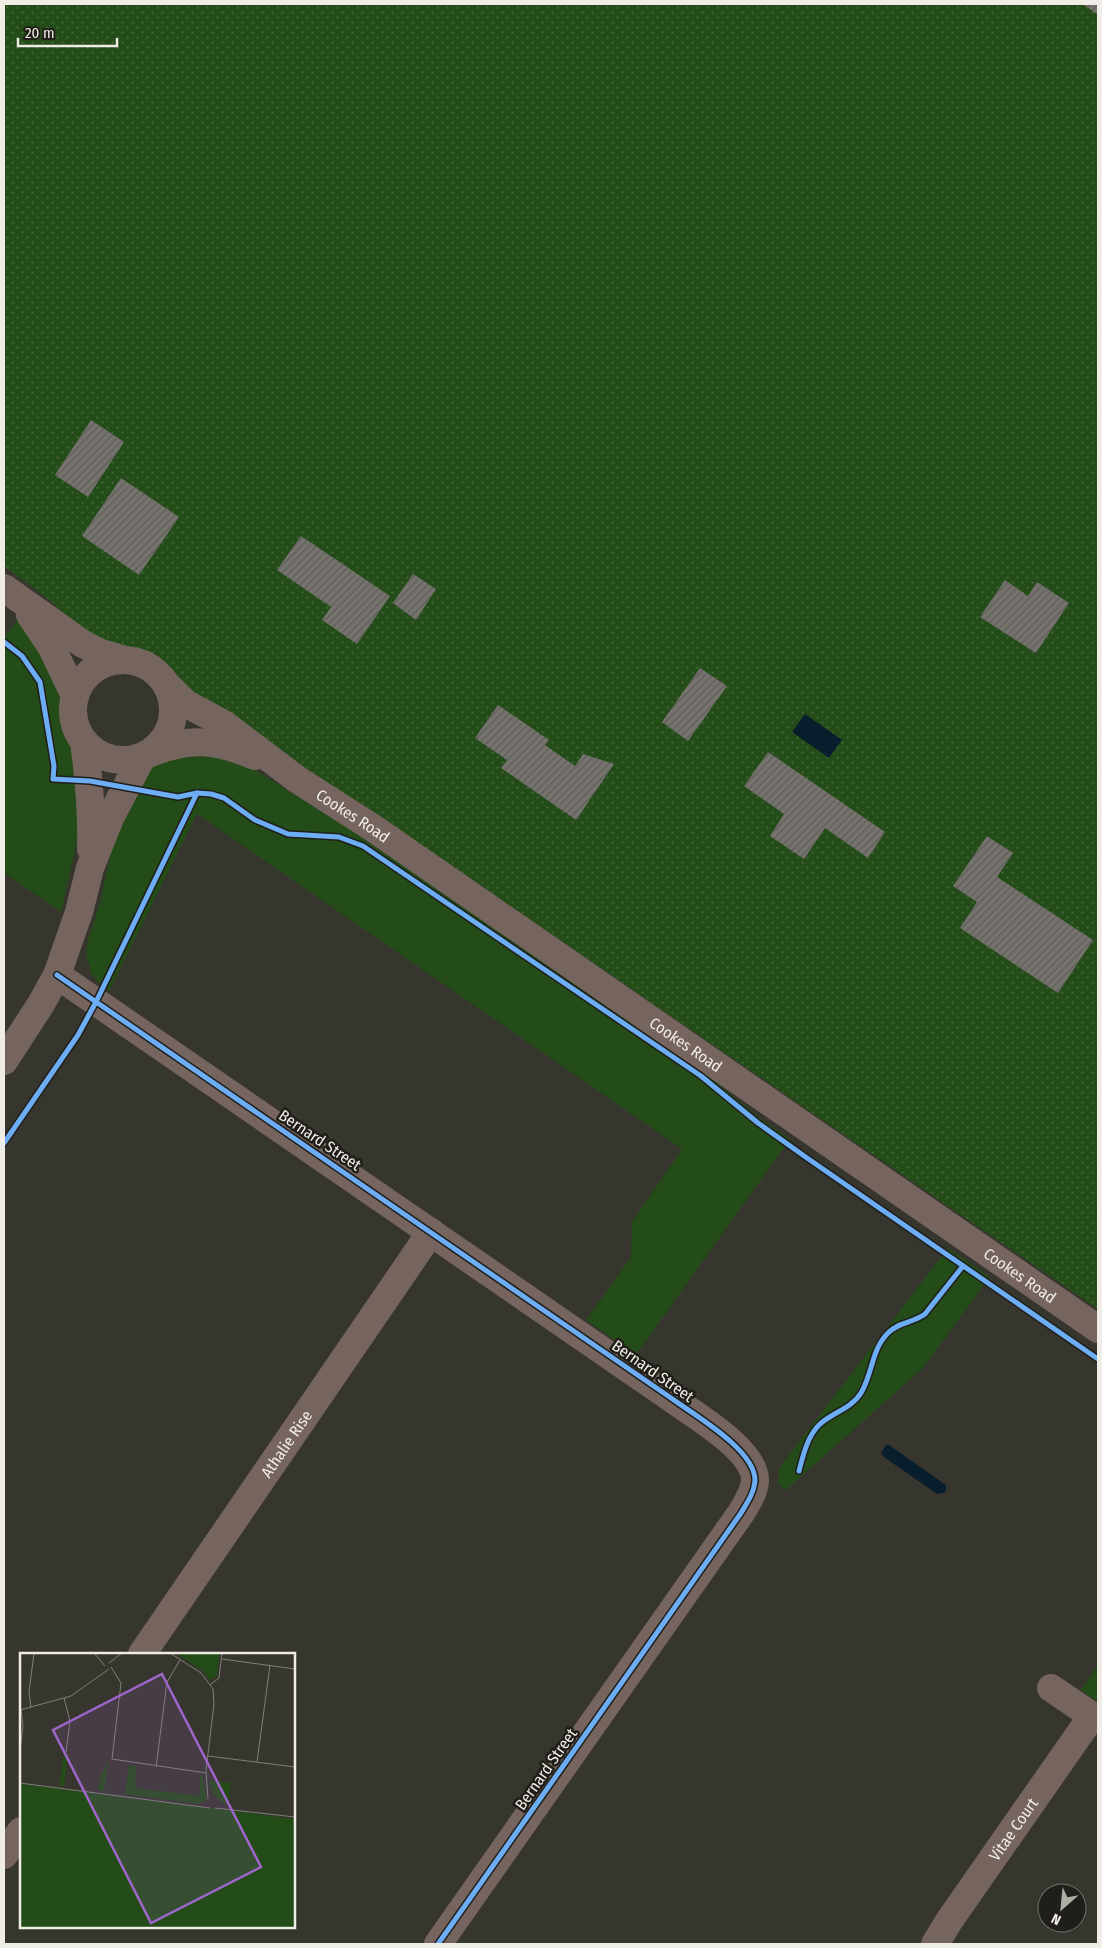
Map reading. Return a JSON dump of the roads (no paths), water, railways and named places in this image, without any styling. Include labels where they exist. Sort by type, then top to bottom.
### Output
[{"type":"street","points":[[7,590],[83,644],[101,653],[142,664],[151,669],[167,685],[173,700],[173,717],[169,732],[160,746],[144,756],[126,761],[111,759],[96,752],[84,742],[76,728],[73,712],[75,696],[82,682],[94,670],[108,662],[125,660]]},
{"type":"street","points":[[7,590],[35,621],[51,646],[75,696]]},
{"type":"street","name":"Cookes Road","points":[[167,685],[185,703],[224,724],[273,763],[430,867],[689,1045],[757,1095],[1098,1329]]},
{"type":"street","points":[[84,742],[90,781],[92,812],[90,868]]},
{"type":"street","name":"Cookes Road","points":[[144,756],[169,745],[195,742],[229,745],[273,763]]},
{"type":"street","points":[[4,1061],[42,1004],[57,975],[79,912],[90,868],[110,818],[144,756]]},
{"type":"street","name":"Bernard Street","points":[[57,975],[732,1442],[746,1455],[754,1468],[755,1482],[751,1496],[729,1530],[438,1944]]},
{"type":"street","name":"Athalie Rise","points":[[143,1653],[431,1232]]},
{"type":"street","name":"Vitae Court","points":[[935,1944],[948,1921],[1095,1718],[1051,1688]]},
{"type":"street","points":[[4,1855],[20,1832]]},
{"type":"water","points":[[805,714],[842,740],[829,758],[792,732]]},
{"type":"water","points":[[886,1445],[889,1445],[946,1485],[946,1491],[937,1494],[884,1457],[881,1453]]}]
